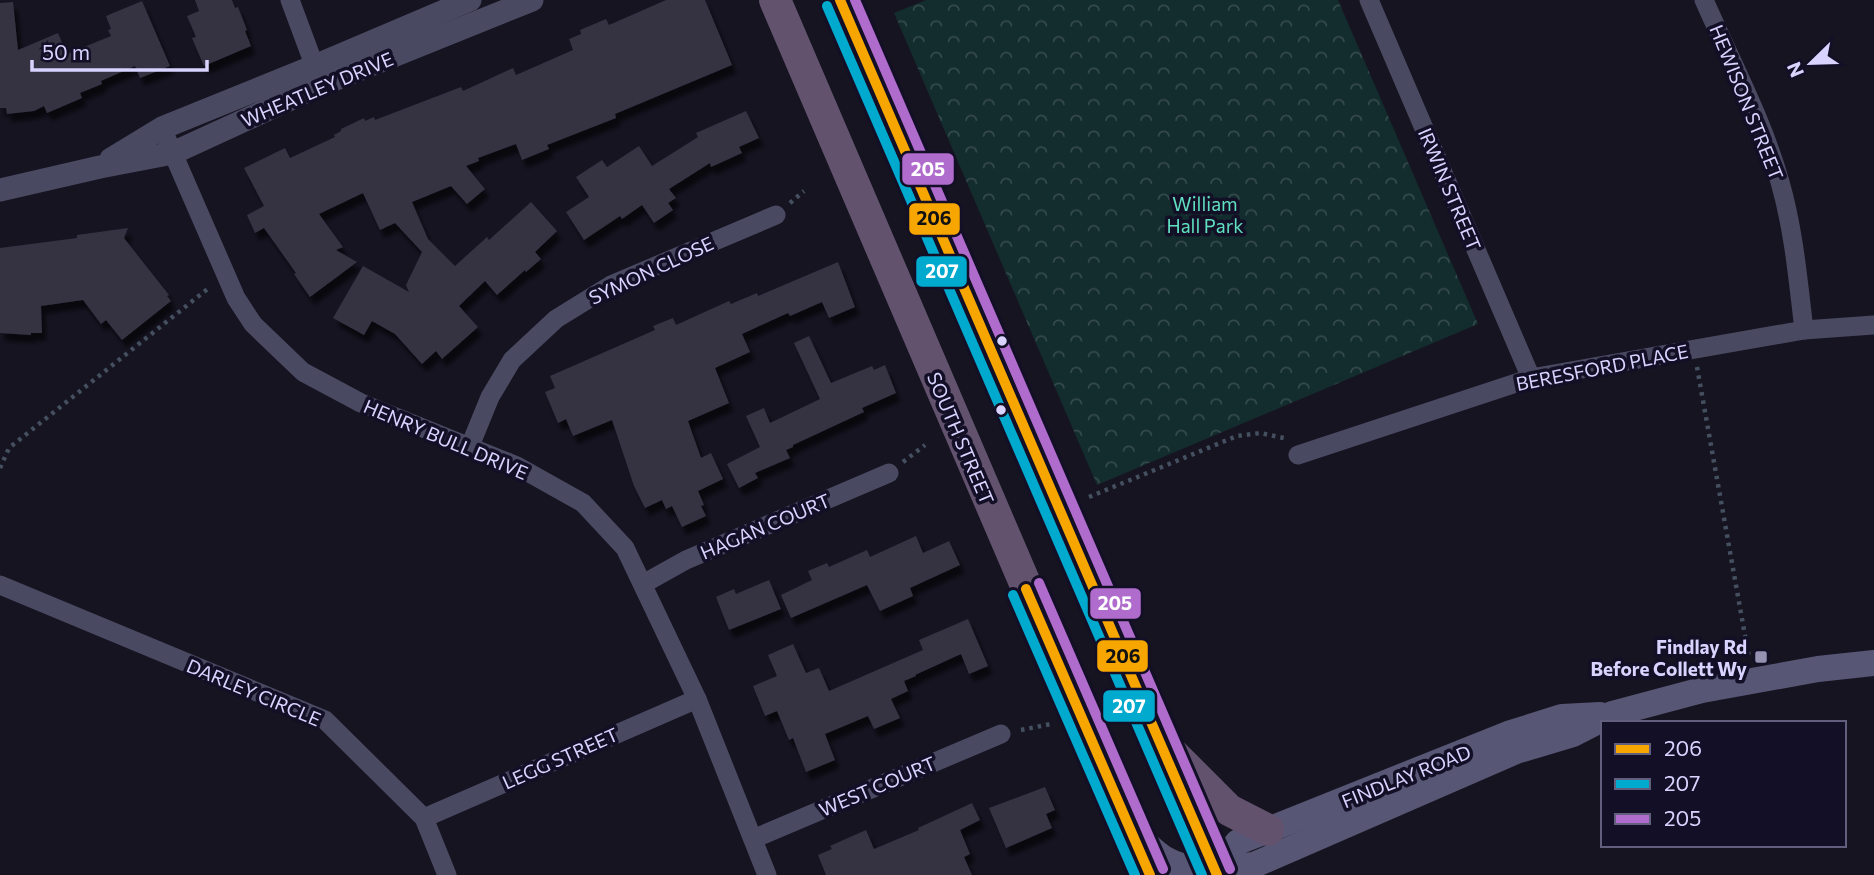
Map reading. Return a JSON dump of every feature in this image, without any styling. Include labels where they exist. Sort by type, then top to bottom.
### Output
[{"type":"highway","name":"SOUTH STREET","points":[[775,0],[1150,875]]},
{"type":"highway","points":[[840,0],[1159,738],[1214,873]]},
{"type":"highway","points":[[1159,738],[1229,810],[1268,830]]},
{"type":"main road","name":"FINDLAY ROAD","points":[[1214,873],[1238,842],[1508,734],[1562,718],[1612,714],[1702,690],[1818,669],[1874,663]]},
{"type":"main road","name":"FINDLAY ROAD","points":[[1129,830],[1165,859],[1187,869],[1214,873],[1254,864],[1516,751],[1573,734],[1612,714]]},
{"type":"street","points":[[290,0],[318,76]]},
{"type":"street","name":"WHEATLEY DRIVE","points":[[0,190],[173,153],[470,0]]},
{"type":"street","name":"WHEATLEY DRIVE","points":[[100,167],[162,128],[532,0]]},
{"type":"street","name":"IRWIN STREET","points":[[1369,0],[1531,378]]},
{"type":"street","name":"HEWISON STREET","points":[[1704,0],[1780,180],[1792,230],[1804,330]]},
{"type":"street","name":"HENRY BULL DRIVE","points":[[162,128],[226,278],[253,324],[303,372],[361,403],[517,466],[583,503],[625,548],[697,699],[767,875]]},
{"type":"street","name":"SYMON CLOSE","points":[[470,446],[490,397],[512,360],[556,319],[611,285],[776,215]]},
{"type":"street","name":"BERESFORD PLACE","points":[[1298,455],[1531,378],[1804,330],[1874,325]]},
{"type":"street","name":"HAGAN COURT","points":[[643,584],[686,560],[889,473]]},
{"type":"street","name":"DARLEY CIRCLE","points":[[0,585],[325,720],[424,818],[446,875]]},
{"type":"street","name":"LEGG STREET","points":[[424,818],[697,699]]},
{"type":"street","name":"WEST COURT","points":[[753,839],[1000,734]]},
{"type":"path","points":[[0,468],[9,448],[167,320],[213,284],[226,278]]},
{"type":"path","points":[[1694,349],[1749,659]]},
{"type":"path","points":[[1089,498],[1237,436],[1260,433],[1284,438],[1298,455]]},
{"type":"path","points":[[1000,734],[1051,724]]},
{"type":"green space","name":"William Hall Park","points":[[926,0],[1338,0],[1478,324],[1097,485],[894,13]]},
{"type":"building","points":[[195,0],[232,0],[235,8],[238,7],[251,46],[204,66],[192,38],[196,37],[187,16],[199,11]]},
{"type":"building","points":[[666,0],[705,0],[732,65],[615,114],[616,118],[547,145],[549,149],[522,160],[516,144],[478,158],[479,161],[466,166],[485,189],[467,204],[451,186],[412,202],[428,239],[455,266],[531,202],[557,231],[535,252],[541,259],[497,295],[485,281],[459,306],[478,327],[442,359],[436,351],[422,364],[395,334],[372,321],[364,335],[333,318],[363,266],[409,292],[406,285],[422,252],[395,223],[380,230],[363,193],[319,214],[343,247],[336,250],[357,262],[310,297],[264,228],[255,233],[247,215],[264,206],[244,168],[285,148],[290,158],[335,137],[341,129],[364,118],[365,121],[374,117],[375,120],[461,87],[463,91],[513,68],[516,75],[573,50],[569,39],[581,34],[580,30],[606,19],[609,25]]},
{"type":"building","points":[[142,1],[170,66],[140,78],[135,66],[80,93],[82,98],[47,113],[44,106],[34,111],[7,114],[6,108],[0,108],[0,3],[13,2],[18,50],[58,33],[67,54],[111,36],[106,16]]},
{"type":"building","points":[[746,111],[759,138],[739,147],[742,153],[711,167],[710,163],[669,189],[676,198],[668,203],[673,210],[654,223],[642,205],[584,240],[566,212],[589,197],[576,177],[602,160],[607,167],[639,146],[652,166],[698,137],[696,133]]},
{"type":"building","points":[[128,228],[124,238],[171,301],[122,340],[106,320],[101,324],[83,300],[41,306],[42,333],[0,333],[0,248]]},
{"type":"building","points":[[838,262],[855,307],[829,318],[822,302],[790,316],[788,313],[742,334],[750,352],[715,368],[729,403],[688,421],[701,458],[711,453],[723,479],[698,491],[706,516],[682,527],[672,506],[666,509],[662,500],[645,508],[634,486],[612,420],[573,436],[566,419],[558,423],[545,392],[555,388],[550,376],[655,330],[653,326],[673,318],[676,325],[729,301],[731,304],[757,293],[758,296]]},
{"type":"building","points":[[809,336],[831,383],[872,366],[874,370],[885,365],[896,393],[862,408],[864,412],[793,445],[786,450],[790,458],[755,473],[758,478],[739,488],[727,464],[760,447],[746,416],[764,408],[770,423],[820,399],[794,343]]},
{"type":"building","points":[[916,536],[923,553],[949,541],[960,565],[910,588],[913,596],[880,611],[867,585],[791,618],[781,595],[812,580],[808,571],[827,563],[829,567],[867,550],[870,557]]},
{"type":"building","points":[[769,580],[781,609],[729,630],[716,597],[734,589],[736,594]]},
{"type":"building","points":[[968,619],[988,666],[969,674],[961,654],[904,681],[908,691],[891,699],[900,718],[874,729],[868,716],[825,734],[835,760],[806,772],[793,738],[789,740],[777,711],[765,716],[753,686],[777,676],[768,655],[793,644],[806,673],[819,668],[829,691],[923,650],[919,640]]},
{"type":"building","points":[[1045,787],[1055,810],[1046,814],[1052,828],[1006,848],[989,808]]},
{"type":"building","points":[[972,803],[980,820],[960,830],[970,854],[964,857],[972,875],[826,875],[818,855],[832,849],[830,846],[866,830],[874,849]]},
{"type":"transit line","name":"206","points":[[840,0],[1217,875]]},
{"type":"transit line","name":"205","points":[[855,0],[1230,869]]},
{"type":"transit line","name":"207","points":[[827,6],[1202,875]]},
{"type":"transit line","name":"205","points":[[1039,583],[1163,869]]},
{"type":"transit line","name":"206","points":[[1026,589],[1150,875]]},
{"type":"transit line","name":"207","points":[[1013,595],[1135,875]]},
{"type":"place","name":"Findlay Rd Before Collett Wy","points":[[1761,657]]}]
